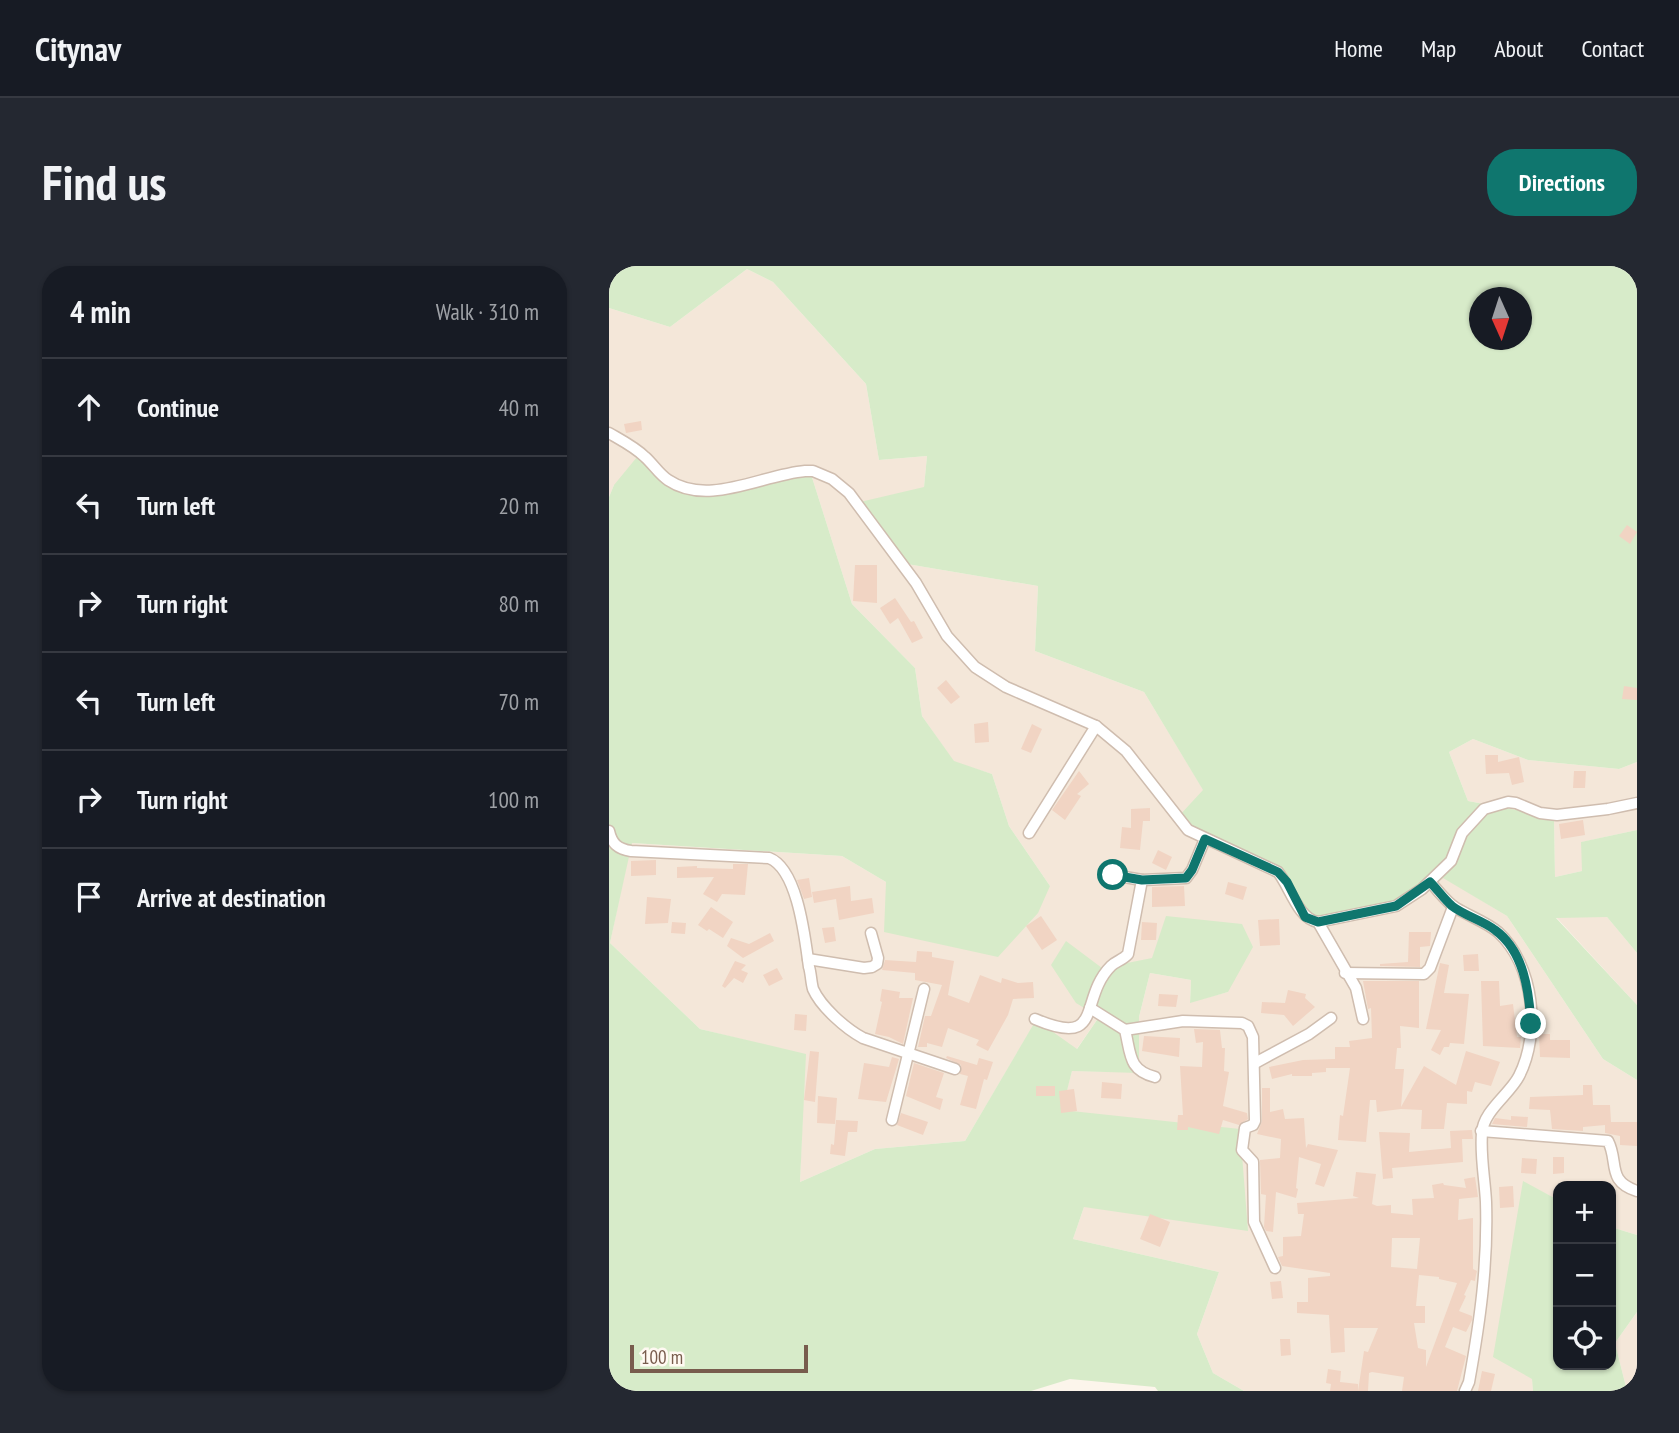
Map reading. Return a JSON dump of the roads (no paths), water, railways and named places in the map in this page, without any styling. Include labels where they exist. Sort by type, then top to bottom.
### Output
[{"type":"street","points":[[609,433],[643,454],[667,480],[700,491],[805,471],[813,471],[839,482],[916,583],[947,636],[975,667],[1006,687],[1096,726],[1126,751],[1188,830],[1278,872],[1287,882],[1305,917],[1318,922],[1396,906],[1430,882],[1451,861],[1462,833],[1484,808],[1508,802],[1539,813],[1557,815],[1637,803]]},
{"type":"street","points":[[1029,833],[1096,726]]},
{"type":"street","points":[[609,831],[614,844],[620,849],[631,851],[769,858],[777,861],[790,883],[804,933],[813,989],[838,1021],[863,1038],[954,1069]]},
{"type":"street","points":[[1113,875],[1142,880],[1186,878],[1205,839]]},
{"type":"street","points":[[1035,1018],[1048,1024],[1076,1028],[1086,1021],[1096,990],[1111,966],[1128,954],[1142,880]]},
{"type":"street","points":[[1430,882],[1453,907],[1496,931],[1508,944],[1524,973],[1529,993],[1531,1024],[1528,1050],[1519,1076],[1481,1131],[1486,1203],[1486,1268],[1483,1303],[1469,1382],[1465,1391]]},
{"type":"street","points":[[1345,973],[1424,974],[1430,968],[1453,907]]},
{"type":"street","points":[[1318,922],[1356,988],[1363,1020]]},
{"type":"street","points":[[808,959],[872,967],[877,964],[878,957],[871,933]]},
{"type":"street","points":[[892,1119],[925,989]]},
{"type":"street","points":[[1090,1008],[1125,1030],[1183,1021],[1242,1023],[1248,1027],[1253,1037],[1255,1063],[1255,1121],[1253,1125],[1245,1128],[1242,1150],[1253,1162],[1254,1222],[1275,1268]]},
{"type":"street","points":[[1255,1063],[1309,1034],[1331,1018]]},
{"type":"street","points":[[1125,1030],[1133,1066],[1140,1073],[1155,1077]]},
{"type":"street","points":[[1481,1131],[1608,1141],[1617,1178],[1629,1189],[1637,1191]]}]
